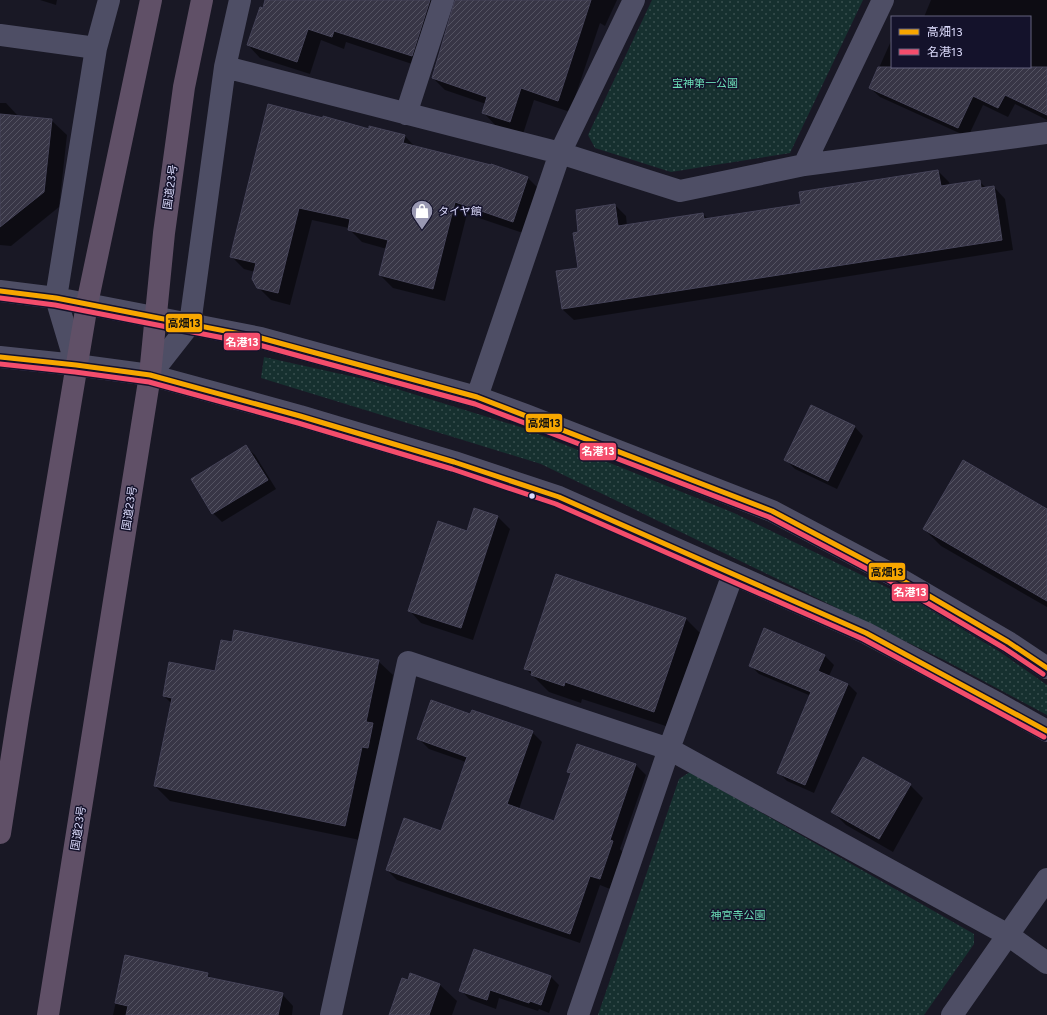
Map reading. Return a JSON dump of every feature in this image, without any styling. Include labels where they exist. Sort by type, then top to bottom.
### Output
[{"type":"highway","points":[[0,833],[87,304],[151,0]]},
{"type":"highway","name":"国道23号","points":[[48,1015],[150,375],[164,233],[184,87],[202,0]]},
{"type":"street","points":[[76,365],[56,298],[96,48],[109,0]]},
{"type":"street","points":[[150,375],[190,324],[225,67],[240,0]]},
{"type":"street","points":[[406,114],[443,0]]},
{"type":"street","points":[[477,397],[560,153],[634,0]]},
{"type":"street","points":[[804,165],[883,0]]},
{"type":"street","points":[[0,35],[96,48]]},
{"type":"street","points":[[225,67],[560,153],[680,191],[804,165],[1047,133]]},
{"type":"street","points":[[0,291],[56,298],[261,338],[477,397],[772,511],[893,575],[1008,642],[1047,668]]},
{"type":"street","points":[[0,357],[150,375],[300,416],[454,462],[559,497],[866,634],[1047,731]]},
{"type":"street","points":[[578,1015],[668,750],[733,574]]},
{"type":"street","points":[[331,1015],[408,662],[668,750],[1008,934],[1047,962]]},
{"type":"street","points":[[952,1015],[1047,879]]},
{"type":"green space","name":"宝神第一公園","points":[[652,0],[863,0],[790,153],[671,172],[595,148],[588,135]]},
{"type":"green space","points":[[264,357],[368,380],[523,428],[734,513],[919,603],[1000,652],[1047,685],[1047,715],[946,661],[541,464],[261,378]]},
{"type":"green space","name":"神宮寺公園","points":[[690,772],[974,934],[974,944],[924,1015],[598,1015],[679,779]]},
{"type":"building","points":[[265,0],[430,0],[412,56],[334,31],[332,37],[308,29],[297,62],[247,45],[260,7],[263,8]]},
{"type":"building","points":[[455,0],[591,0],[558,101],[521,88],[510,122],[482,113],[487,97],[432,78]]},
{"type":"building","points":[[878,67],[1047,67],[1047,115],[1005,95],[998,108],[973,96],[958,128],[869,88]]},
{"type":"building","points":[[268,104],[323,118],[323,116],[369,129],[369,126],[405,135],[403,143],[491,164],[528,177],[513,222],[455,202],[433,289],[379,275],[388,240],[348,230],[350,219],[299,208],[278,293],[257,288],[252,279],[256,263],[230,257]]},
{"type":"building","points":[[0,114],[52,119],[44,192],[0,227]]},
{"type":"building","points":[[938,170],[941,186],[980,180],[981,188],[994,186],[1002,240],[562,309],[556,271],[578,268],[573,233],[578,232],[576,210],[615,204],[618,226],[703,213],[704,219],[801,204],[799,192]]},
{"type":"building","points":[[811,405],[855,426],[828,481],[784,460]]},
{"type":"building","points":[[246,445],[268,480],[212,514],[191,479]]},
{"type":"building","points":[[963,460],[1047,509],[1047,601],[923,529]]},
{"type":"building","points":[[474,508],[498,516],[461,628],[408,611],[438,521],[467,531]]},
{"type":"building","points":[[556,574],[686,618],[654,712],[565,682],[564,686],[531,675],[532,671],[524,669]]},
{"type":"building","points":[[764,628],[825,655],[818,671],[848,684],[805,785],[777,773],[811,692],[749,666]]},
{"type":"building","points":[[234,630],[379,660],[366,722],[373,723],[368,748],[362,747],[345,826],[154,786],[172,698],[163,696],[169,662],[215,671],[221,640],[232,642]]},
{"type":"building","points":[[431,700],[470,714],[472,710],[533,731],[507,804],[554,821],[571,773],[567,772],[577,744],[636,764],[610,840],[613,841],[600,879],[590,876],[570,934],[386,870],[404,818],[441,831],[467,757],[417,739]]},
{"type":"building","points":[[863,757],[911,784],[879,839],[831,812]]},
{"type":"building","points":[[474,949],[551,976],[541,1005],[530,1001],[529,1003],[490,990],[487,1000],[459,991]]},
{"type":"building","points":[[125,955],[208,973],[207,977],[283,993],[278,1015],[126,1015],[128,1006],[115,1003]]},
{"type":"building","points":[[410,973],[440,984],[429,1015],[389,1015],[402,978],[408,980]]},
{"type":"transit line","name":"高畑13","points":[[0,291],[56,298],[261,338],[477,397],[772,511],[893,575],[1008,642],[1047,668]]},
{"type":"transit line","name":"名港13","points":[[0,298],[55,305],[259,345],[475,404],[769,517],[890,581],[1004,648],[1043,674]]},
{"type":"transit line","name":"高畑13","points":[[0,357],[150,375],[300,416],[454,462],[559,497],[866,633],[1047,731]]},
{"type":"transit line","name":"名港13","points":[[0,364],[149,382],[298,423],[452,469],[556,504],[863,639],[1044,737]]},
{"type":"place","name":"タイヤ館","points":[[422,230]]}]
